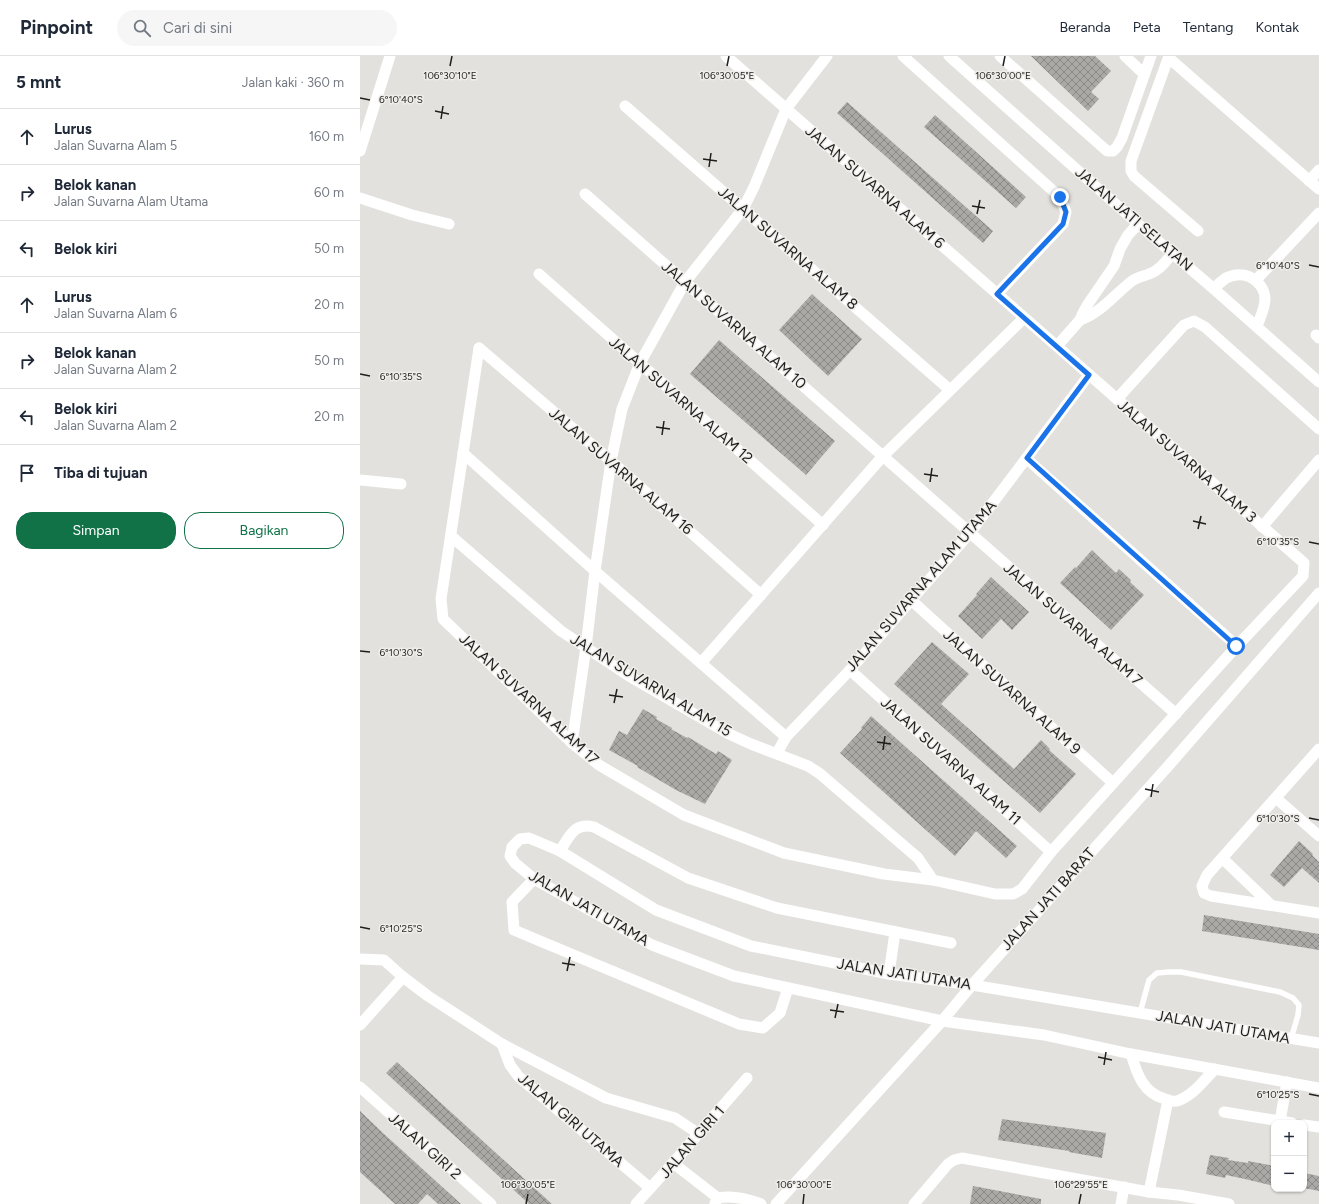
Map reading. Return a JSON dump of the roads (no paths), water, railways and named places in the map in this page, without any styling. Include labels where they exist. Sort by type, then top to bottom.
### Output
[{"type":"street","points":[[360,151],[390,56]]},
{"type":"street","name":"JALAN SUVARNA ALAM 6","points":[[726,56],[1057,346]]},
{"type":"street","points":[[572,743],[611,462],[622,409],[640,363],[685,282],[743,209],[754,187],[786,109],[827,56]]},
{"type":"street","points":[[903,56],[1060,197],[1066,212],[1063,224],[997,294]]},
{"type":"street","name":"JALAN JATI SELATAN","points":[[949,56],[1319,382]]},
{"type":"street","points":[[1000,56],[1108,151],[1113,151],[1122,138],[1151,56]]},
{"type":"street","points":[[1125,56],[1144,74]]},
{"type":"street","points":[[1198,231],[1134,176],[1130,166],[1169,57],[1319,189]]},
{"type":"street","name":"JALAN SUVARNA ALAM 8","points":[[625,106],[950,390]]},
{"type":"street","points":[[1309,181],[1319,170]]},
{"type":"street","name":"JALAN SUVARNA ALAM 10","points":[[585,194],[970,533]]},
{"type":"street","points":[[360,198],[412,215],[449,224]]},
{"type":"street","points":[[1256,280],[1319,213]]},
{"type":"street","points":[[1057,346],[1080,320],[1088,304],[1114,266],[1120,249],[1128,235],[1138,224]]},
{"type":"street","points":[[1080,320],[1088,318],[1134,280],[1150,274],[1160,268],[1172,254]]},
{"type":"street","name":"JALAN SUVARNA ALAM 12","points":[[539,274],[823,525]]},
{"type":"street","points":[[1214,288],[1226,278],[1236,275],[1248,275],[1256,280],[1264,290],[1265,298],[1257,326]]},
{"type":"street","points":[[701,663],[883,456],[1024,318]]},
{"type":"street","points":[[1117,399],[1184,325],[1194,321],[1205,327],[1319,429]]},
{"type":"street","name":"JALAN SUVARNA ALAM 3","points":[[1057,346],[1304,563]]},
{"type":"street","name":"JALAN SUVARNA ALAM 16","points":[[463,453],[479,348],[611,462],[761,595]]},
{"type":"street","name":"JALAN SUVARNA ALAM UTAMA","points":[[777,753],[786,737],[850,670],[970,533],[1089,375]]},
{"type":"street","points":[[451,536],[463,453]]},
{"type":"street","points":[[463,453],[595,571],[786,737]]},
{"type":"street","points":[[1027,458],[1236,646]]},
{"type":"street","points":[[1262,527],[1319,460]]},
{"type":"street","points":[[360,480],[401,484]]},
{"type":"street","name":"JALAN SUVARNA ALAM 7","points":[[970,533],[1176,714]]},
{"type":"street","name":"JALAN SUVARNA ALAM 17","points":[[451,536],[441,599],[443,619],[572,743],[598,765],[684,815],[784,853],[884,874],[933,880],[996,894],[1013,894],[1022,889],[1052,852],[1113,783],[1236,646],[1303,576],[1304,563]]},
{"type":"street","name":"JALAN SUVARNA ALAM 15","points":[[451,536],[561,631],[586,648],[630,676],[729,734],[808,766],[819,773],[918,858],[933,880]]},
{"type":"street","name":"JALAN JATI BARAT","points":[[776,1204],[942,1021],[972,985],[1170,764],[1319,593]]},
{"type":"street","name":"JALAN SUVARNA ALAM 9","points":[[911,600],[1113,783]]},
{"type":"street","name":"JALAN SUVARNA ALAM 11","points":[[850,670],[1052,852]]},
{"type":"street","points":[[1319,749],[1222,858],[1207,876],[1202,886],[1204,893],[1211,896],[1319,913]]},
{"type":"street","points":[[1276,798],[1319,836]]},
{"type":"street","points":[[560,851],[573,831],[579,827],[587,825],[594,827],[688,878],[777,908],[951,943]]},
{"type":"street","name":"JALAN JATI UTAMA","points":[[1319,1043],[1010,991],[889,974],[751,946],[656,910],[560,851],[529,838],[520,839],[512,847],[510,856],[515,863],[534,879],[652,944],[734,976],[942,1021],[1044,1035],[1131,1054],[1319,1088]]},
{"type":"street","points":[[1222,858],[1271,905]]},
{"type":"street","points":[[534,879],[512,902],[514,930],[739,1024],[763,1028],[780,1013],[788,988]]},
{"type":"street","points":[[889,974],[895,932]]},
{"type":"street","name":"JALAN GIRI UTAMA","points":[[360,959],[384,960],[402,977],[428,996],[502,1044],[606,1098],[675,1118],[699,1134]]},
{"type":"street","points":[[360,1025],[402,977]]},
{"type":"street","name":"JALAN GIRI UTAMA","points":[[502,1044],[510,1064],[519,1077],[650,1188]]},
{"type":"street","points":[[1131,1054],[1136,1070],[1146,1088],[1154,1095],[1168,1100],[1176,1101],[1193,1091],[1215,1069]]},
{"type":"street","name":"JALAN GIRI 1","points":[[636,1204],[674,1163],[747,1078]]},
{"type":"street","points":[[1280,1120],[1287,1082]]},
{"type":"street","name":"JALAN GIRI 2","points":[[360,1088],[491,1204]]},
{"type":"street","points":[[1149,1192],[1168,1100]]},
{"type":"street","points":[[1224,1112],[1274,1120]]},
{"type":"street","points":[[1307,1126],[1319,1128]]},
{"type":"street","points":[[914,1204],[948,1164],[954,1160],[962,1158],[1124,1187],[1177,1200],[1229,1204]]},
{"type":"street","points":[[674,1163],[716,1201],[725,1197],[762,1204]]},
{"type":"street","points":[[1121,1204],[1124,1187]]},
{"type":"lane","points":[[1140,1013],[1149,980],[1156,973],[1181,972],[1280,992],[1293,998],[1299,1005],[1298,1015],[1291,1039]]}]
